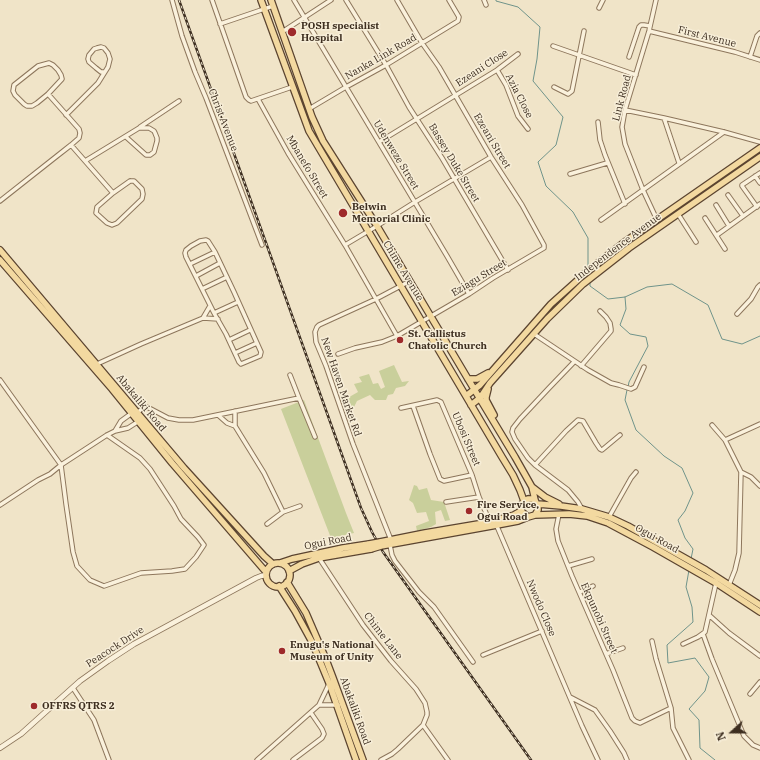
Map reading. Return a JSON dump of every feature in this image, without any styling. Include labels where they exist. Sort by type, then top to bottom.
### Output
[{"type":"main road","name":"Chime Avenue","points":[[261,0],[309,131],[472,405],[512,475],[520,490],[524,502]]},
{"type":"main road","name":"Chime Avenue","points":[[272,3],[309,109],[323,141],[377,226],[480,398],[532,487],[536,502]]},
{"type":"main road","name":"Independence Avenue","points":[[466,396],[480,385],[551,304],[582,276],[621,245],[760,148]]},
{"type":"main road","name":"Independence Avenue","points":[[472,405],[480,398],[490,383],[562,303],[594,274],[760,157]]},
{"type":"main road","name":"Abakaliki Road","points":[[0,250],[97,364],[135,412],[172,463],[266,574]]},
{"type":"main road","name":"Abakaliki Road","points":[[0,260],[107,384],[135,412]]},
{"type":"main road","points":[[468,379],[477,379],[492,371]]},
{"type":"main road","points":[[490,383],[486,394],[486,400],[498,423],[501,434]]},
{"type":"main road","name":"Abakaliki Road","points":[[140,420],[273,564]]},
{"type":"main road","points":[[532,487],[560,506]]},
{"type":"main road","points":[[528,499],[532,499],[536,502],[538,510],[535,515],[528,517],[521,511],[521,506],[528,499]]},
{"type":"main road","name":"Ogui Road","points":[[536,502],[582,509],[609,517],[628,526],[760,612]]},
{"type":"main road","name":"Ogui Road","points":[[494,522],[521,511]]},
{"type":"main road","name":"Ogui Road","points":[[535,515],[569,514],[587,516],[608,523],[729,585],[760,605]]},
{"type":"main road","name":"Ogui Road","points":[[289,571],[318,558],[370,546],[494,522],[518,521],[528,517]]},
{"type":"main road","name":"Ogui Road","points":[[280,563],[343,548],[370,546]]},
{"type":"main road","points":[[280,563],[286,566],[290,577],[285,584],[279,586],[271,584],[267,580],[266,574],[270,566],[280,563]]},
{"type":"main road","name":"Abakaliki Road","points":[[287,582],[306,614],[309,629],[363,760]]},
{"type":"main road","name":"Abakaliki Road","points":[[279,586],[309,629]]},
{"type":"main road","name":"Abakaliki Road","points":[[340,704],[356,760]]},
{"type":"street","name":"Christ Avenue","points":[[172,0],[182,36],[195,72],[262,245]]},
{"type":"street","points":[[212,0],[246,97],[251,101],[292,87]]},
{"type":"street","name":"Udenweze Street","points":[[294,0],[469,294]]},
{"type":"street","points":[[282,32],[331,0]]},
{"type":"street","name":"Bassey Duke Street","points":[[346,0],[508,270]]},
{"type":"street","name":"Ezeani Street","points":[[397,0],[422,43],[439,67],[491,157],[522,205],[544,245],[544,248]]},
{"type":"street","name":"Nanka Link Road","points":[[309,109],[386,65],[458,21],[459,17],[450,0]]},
{"type":"street","points":[[484,0],[486,5]]},
{"type":"street","points":[[599,8],[603,0]]},
{"type":"street","name":"Link Road","points":[[656,0],[649,31],[625,110],[622,127],[625,144],[643,190],[657,220]]},
{"type":"street","points":[[220,24],[264,8],[272,3]]},
{"type":"street","points":[[629,57],[639,27],[641,25],[650,26]]},
{"type":"street","points":[[554,87],[568,94],[572,92],[584,31]]},
{"type":"street","name":"First Avenue","points":[[649,31],[735,52],[760,60]]},
{"type":"street","points":[[750,57],[757,36],[760,33]]},
{"type":"street","points":[[553,46],[636,75]]},
{"type":"street","points":[[66,115],[98,83],[106,70],[110,59],[108,53],[101,47],[94,49],[89,55],[88,59],[89,62],[96,68],[101,72],[104,72]]},
{"type":"street","name":"Ezeani Close","points":[[379,142],[497,70],[518,54]]},
{"type":"street","points":[[49,63],[58,70],[62,79],[48,94],[37,103],[27,106],[15,95],[13,88],[14,85],[38,66],[49,63]]},
{"type":"street","name":"Azia Close","points":[[497,70],[506,85],[518,116],[528,129]]},
{"type":"street","points":[[0,201],[79,138],[79,129],[48,94]]},
{"type":"street","name":"Mbanefo Street","points":[[258,99],[288,153],[345,244],[397,336]]},
{"type":"street","points":[[85,161],[148,123],[179,100]]},
{"type":"street","points":[[625,110],[724,132],[760,142]]},
{"type":"street","points":[[664,118],[679,163]]},
{"type":"street","points":[[598,122],[600,140],[607,162],[625,204]]},
{"type":"street","points":[[126,136],[146,156],[153,154],[156,149],[157,141],[154,131],[149,128],[139,128]]},
{"type":"street","points":[[601,220],[724,132]]},
{"type":"street","points":[[72,145],[113,193]]},
{"type":"street","points":[[345,244],[491,157]]},
{"type":"street","points":[[570,174],[607,162]]},
{"type":"street","points":[[717,235],[758,206],[742,185],[760,173]]},
{"type":"street","points":[[755,176],[760,183]]},
{"type":"street","points":[[131,181],[136,183],[142,189],[143,194],[142,199],[138,204],[117,223],[112,224],[107,223],[96,211],[98,206],[113,193],[131,181]]},
{"type":"street","points":[[728,195],[743,216]]},
{"type":"street","points":[[716,205],[730,226]]},
{"type":"street","points":[[678,214],[696,242]]},
{"type":"street","points":[[705,218],[725,249]]},
{"type":"street","points":[[200,241],[208,241],[220,263],[261,352],[260,356],[241,364],[210,306],[186,256],[186,250],[200,241]]},
{"type":"street","name":"Eziagu Street","points":[[422,321],[544,248]]},
{"type":"street","points":[[190,264],[215,252]]},
{"type":"street","points":[[196,276],[220,263]]},
{"type":"street","points":[[202,288],[226,277]]},
{"type":"street","name":"New Haven Market Rd","points":[[410,281],[376,299],[319,325],[315,332],[315,336],[353,444],[390,542],[392,555],[419,592],[434,607],[473,662]]},
{"type":"street","points":[[737,314],[751,299],[760,285]]},
{"type":"street","points":[[214,313],[238,302]]},
{"type":"street","points":[[203,318],[210,306]]},
{"type":"street","points":[[581,366],[612,329],[606,317],[600,311]]},
{"type":"street","points":[[97,364],[203,318],[218,319]]},
{"type":"street","points":[[338,354],[355,348],[382,342],[397,336],[422,321]]},
{"type":"street","points":[[228,340],[250,330]]},
{"type":"street","points":[[534,334],[574,362],[612,383],[625,387],[635,387],[644,367]]},
{"type":"street","points":[[234,353],[257,343]]},
{"type":"street","points":[[574,362],[520,419],[513,428],[513,435],[522,450],[535,465],[568,490],[582,509]]},
{"type":"street","points":[[290,375],[315,437]]},
{"type":"street","points":[[0,380],[61,466],[73,552],[77,566],[90,580],[104,586],[141,572],[185,569],[204,545],[181,519],[150,469],[140,458],[107,435]]},
{"type":"street","points":[[115,431],[121,421],[135,412],[147,407],[168,418],[184,421],[299,398]]},
{"type":"street","name":"Ubosi Street","points":[[401,408],[437,400],[441,402],[480,496],[494,522]]},
{"type":"street","points":[[413,406],[440,479],[444,481],[472,475]]},
{"type":"street","points":[[236,411],[235,426],[264,473],[283,512]]},
{"type":"street","points":[[218,414],[227,423],[235,426]]},
{"type":"street","points":[[0,505],[50,474],[107,435],[124,429],[140,420]]},
{"type":"street","points":[[535,465],[578,420],[583,421],[600,449],[603,450],[620,435]]},
{"type":"street","points":[[725,440],[760,424]]},
{"type":"street","points":[[712,425],[725,440],[740,472],[739,553],[735,570],[729,585]]},
{"type":"street","points":[[609,517],[631,478],[636,472]]},
{"type":"street","points":[[740,472],[751,477],[760,486]]},
{"type":"street","points":[[446,502],[480,496]]},
{"type":"street","points":[[267,524],[283,512],[300,506]]},
{"type":"street","name":"Ekpunobi Street","points":[[559,514],[556,524],[558,541],[614,670],[632,718],[640,723],[671,708]]},
{"type":"street","name":"Nwodo Close","points":[[494,522],[598,760]]},
{"type":"street","name":"Chime Lane","points":[[318,558],[363,625],[391,661],[416,689],[425,703],[427,715],[423,725]]},
{"type":"street","points":[[568,566],[592,558]]},
{"type":"street","name":"Peacock Drive","points":[[0,748],[15,738],[80,681],[108,661],[134,644],[253,579],[266,574]]},
{"type":"street","points":[[683,644],[705,632],[716,584]]},
{"type":"street","points":[[580,592],[593,586]]},
{"type":"street","points":[[709,615],[760,656]]},
{"type":"street","points":[[483,655],[542,631]]},
{"type":"street","points":[[703,634],[744,736],[753,745],[760,748]]},
{"type":"street","points":[[652,641],[671,708],[673,728],[689,760]]},
{"type":"street","points":[[606,654],[623,648]]},
{"type":"street","points":[[257,760],[319,705],[332,682]]},
{"type":"street","points":[[750,694],[760,682]]},
{"type":"street","points":[[73,688],[94,720],[109,760]]},
{"type":"street","points":[[570,696],[595,710],[610,731],[627,760]]},
{"type":"street","points":[[319,705],[340,704]]},
{"type":"street","points":[[293,760],[322,738],[324,734],[322,728],[311,713]]},
{"type":"street","points":[[381,760],[398,749],[423,725],[448,760]]},
{"type":"green space","points":[[394,365],[402,382],[409,381],[405,386],[396,388],[393,394],[388,395],[386,400],[375,400],[370,395],[357,401],[354,407],[347,407],[344,400],[358,392],[354,384],[362,382],[359,377],[369,374],[373,384],[378,383],[381,389],[385,387],[379,371]]},
{"type":"green space","points":[[304,400],[354,533],[331,538],[281,409]]},
{"type":"green space","points":[[414,485],[417,486],[419,490],[427,488],[431,500],[444,502],[450,520],[445,521],[441,510],[435,512],[436,524],[417,531],[416,526],[429,521],[426,512],[417,513],[413,503],[409,500]]},
{"type":"waterway","points":[[496,0],[518,7],[540,27],[533,81],[563,117],[556,145],[538,162],[546,186],[573,212],[588,238],[588,268]]},
{"type":"waterway","points":[[590,281],[590,286],[608,299],[625,297],[647,287],[672,284],[708,305],[722,339],[742,344],[760,336]]},
{"type":"waterway","points":[[625,297],[626,309],[620,325],[630,334],[646,337],[648,346],[629,382],[628,387]]},
{"type":"waterway","points":[[627,390],[625,400],[636,430],[664,456],[682,468],[693,493],[685,511],[678,520],[685,538],[693,549],[691,559]]},
{"type":"waterway","points":[[689,570],[686,587],[692,607],[693,622],[667,645],[668,663],[695,658],[709,677],[705,691],[689,709],[699,720],[700,748],[715,760]]},
{"type":"railway","points":[[179,0],[361,508],[372,532],[383,552],[531,760]]},
{"type":"place","name":"POSH specialist Hospital","points":[[292,32]]},
{"type":"place","name":"Belwin Memorial Clinic","points":[[343,213]]},
{"type":"place","name":"St. Callistus Chatolic Church","points":[[400,340]]},
{"type":"place","name":"Fire Service, Ogui Road","points":[[469,511]]},
{"type":"place","name":"Enugu's National Museum of Unity","points":[[282,651]]},
{"type":"place","name":"OFFRS QTRS 2","points":[[34,706]]}]
